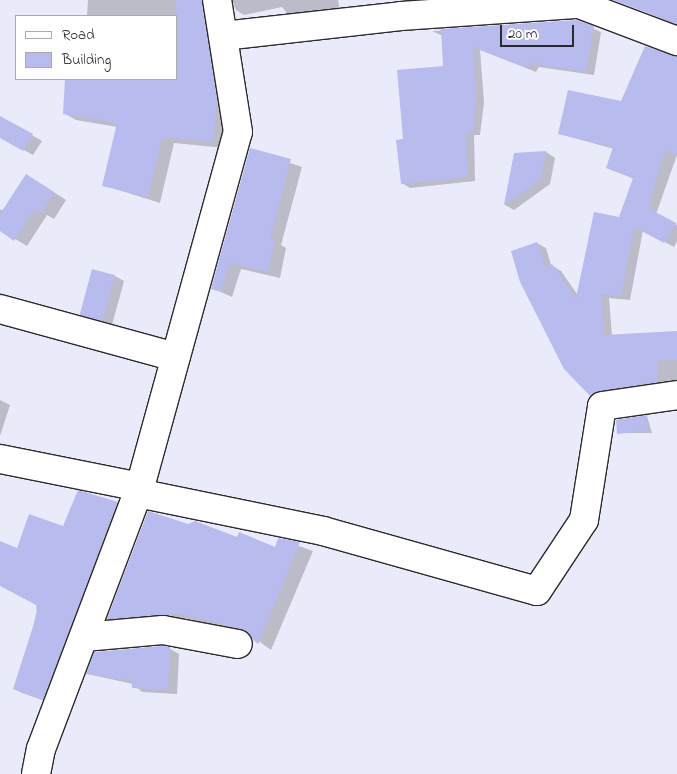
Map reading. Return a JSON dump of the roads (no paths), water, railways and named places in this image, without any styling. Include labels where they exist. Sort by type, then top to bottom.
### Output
[{"type":"street","points":[[36,774],[84,637],[139,490],[238,132],[217,0]]},
{"type":"street","points":[[223,36],[401,16],[579,4],[677,41]]},
{"type":"street","points":[[0,310],[176,357]]},
{"type":"street","points":[[0,459],[323,531],[537,591],[584,520],[602,406],[677,395]]},
{"type":"street","points":[[84,637],[163,630],[238,644]]}]
